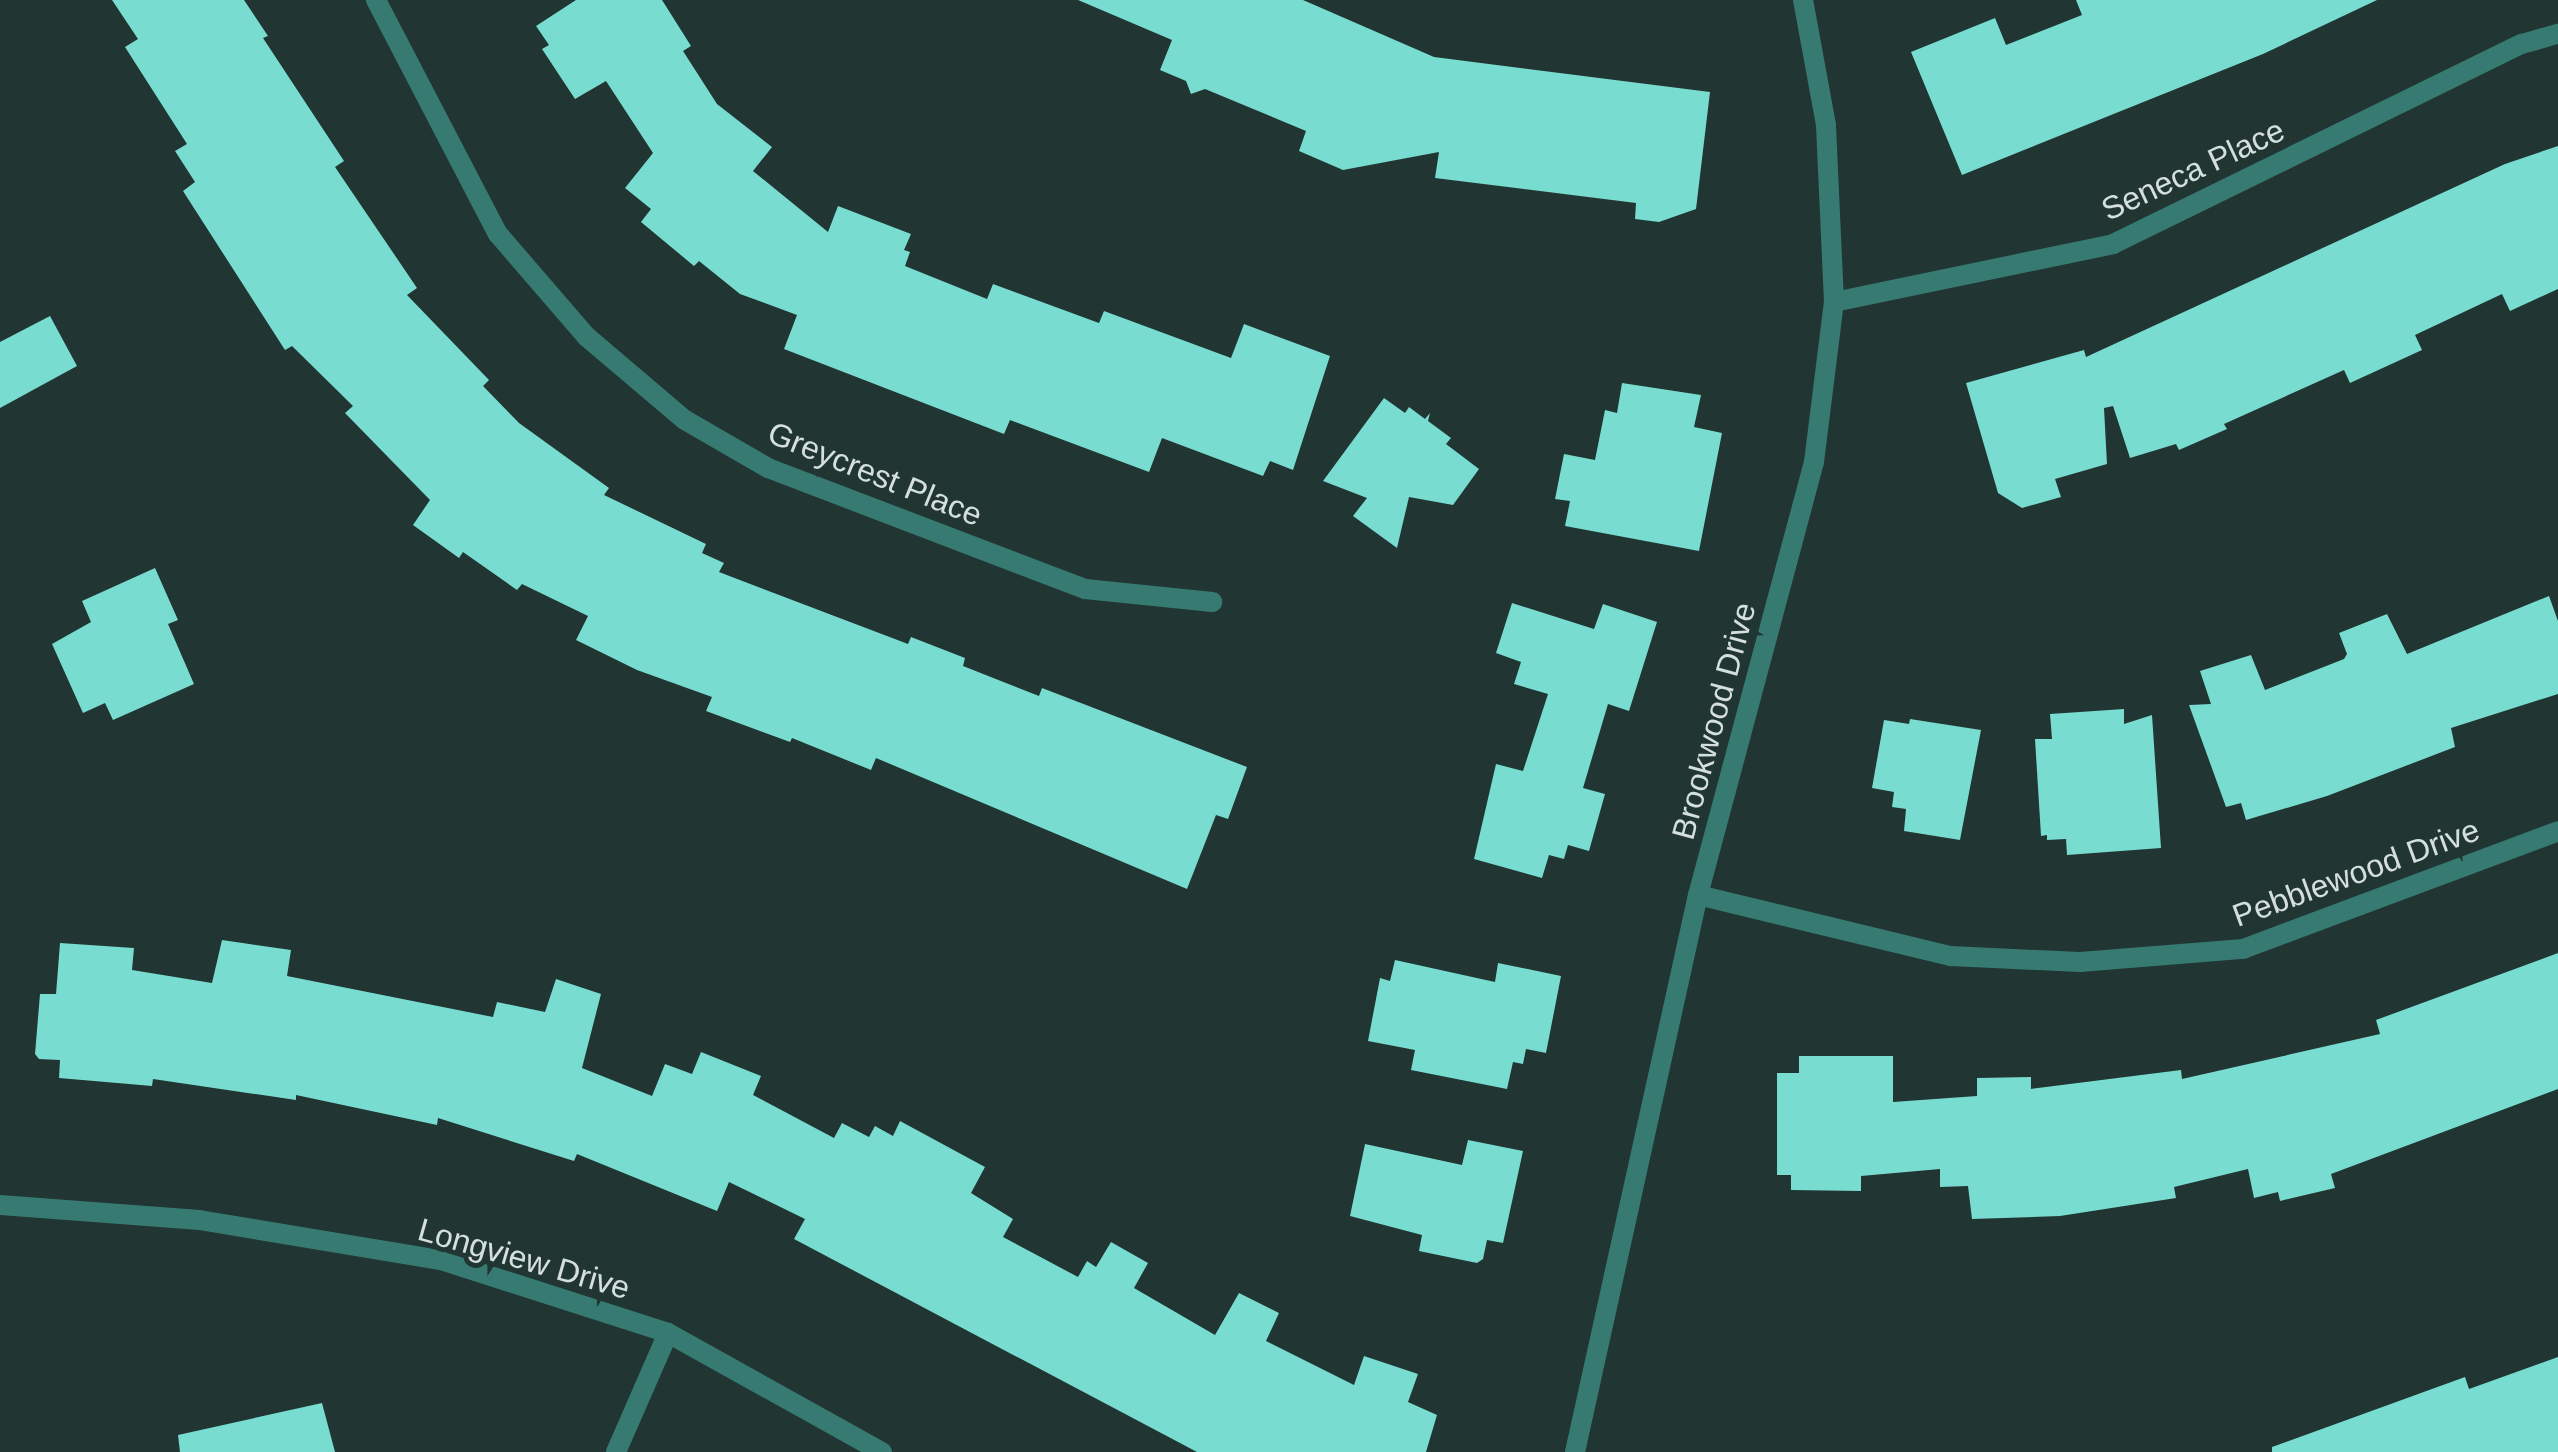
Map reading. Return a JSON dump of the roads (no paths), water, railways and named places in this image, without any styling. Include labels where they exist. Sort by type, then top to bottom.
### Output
[{"type":"street","name":"Greycrest Place","points":[[376,0],[498,234],[587,338],[685,420],[768,468],[1085,589],[1212,602]]},
{"type":"street","name":"Brookwood Drive","points":[[1575,1452],[1698,895],[1814,462],[1834,302],[1826,125],[1803,0]]},
{"type":"street","name":"Seneca Place","points":[[1834,302],[2113,244],[2522,44],[2558,34]]},
{"type":"street","name":"Pebblewood Drive","points":[[1698,895],[1951,956],[2080,962],[2243,949],[2558,832]]},
{"type":"street","name":"Longview Drive","points":[[0,1205],[198,1220],[441,1260],[668,1333],[882,1452]]},
{"type":"street","points":[[616,1452],[668,1333]]}]
